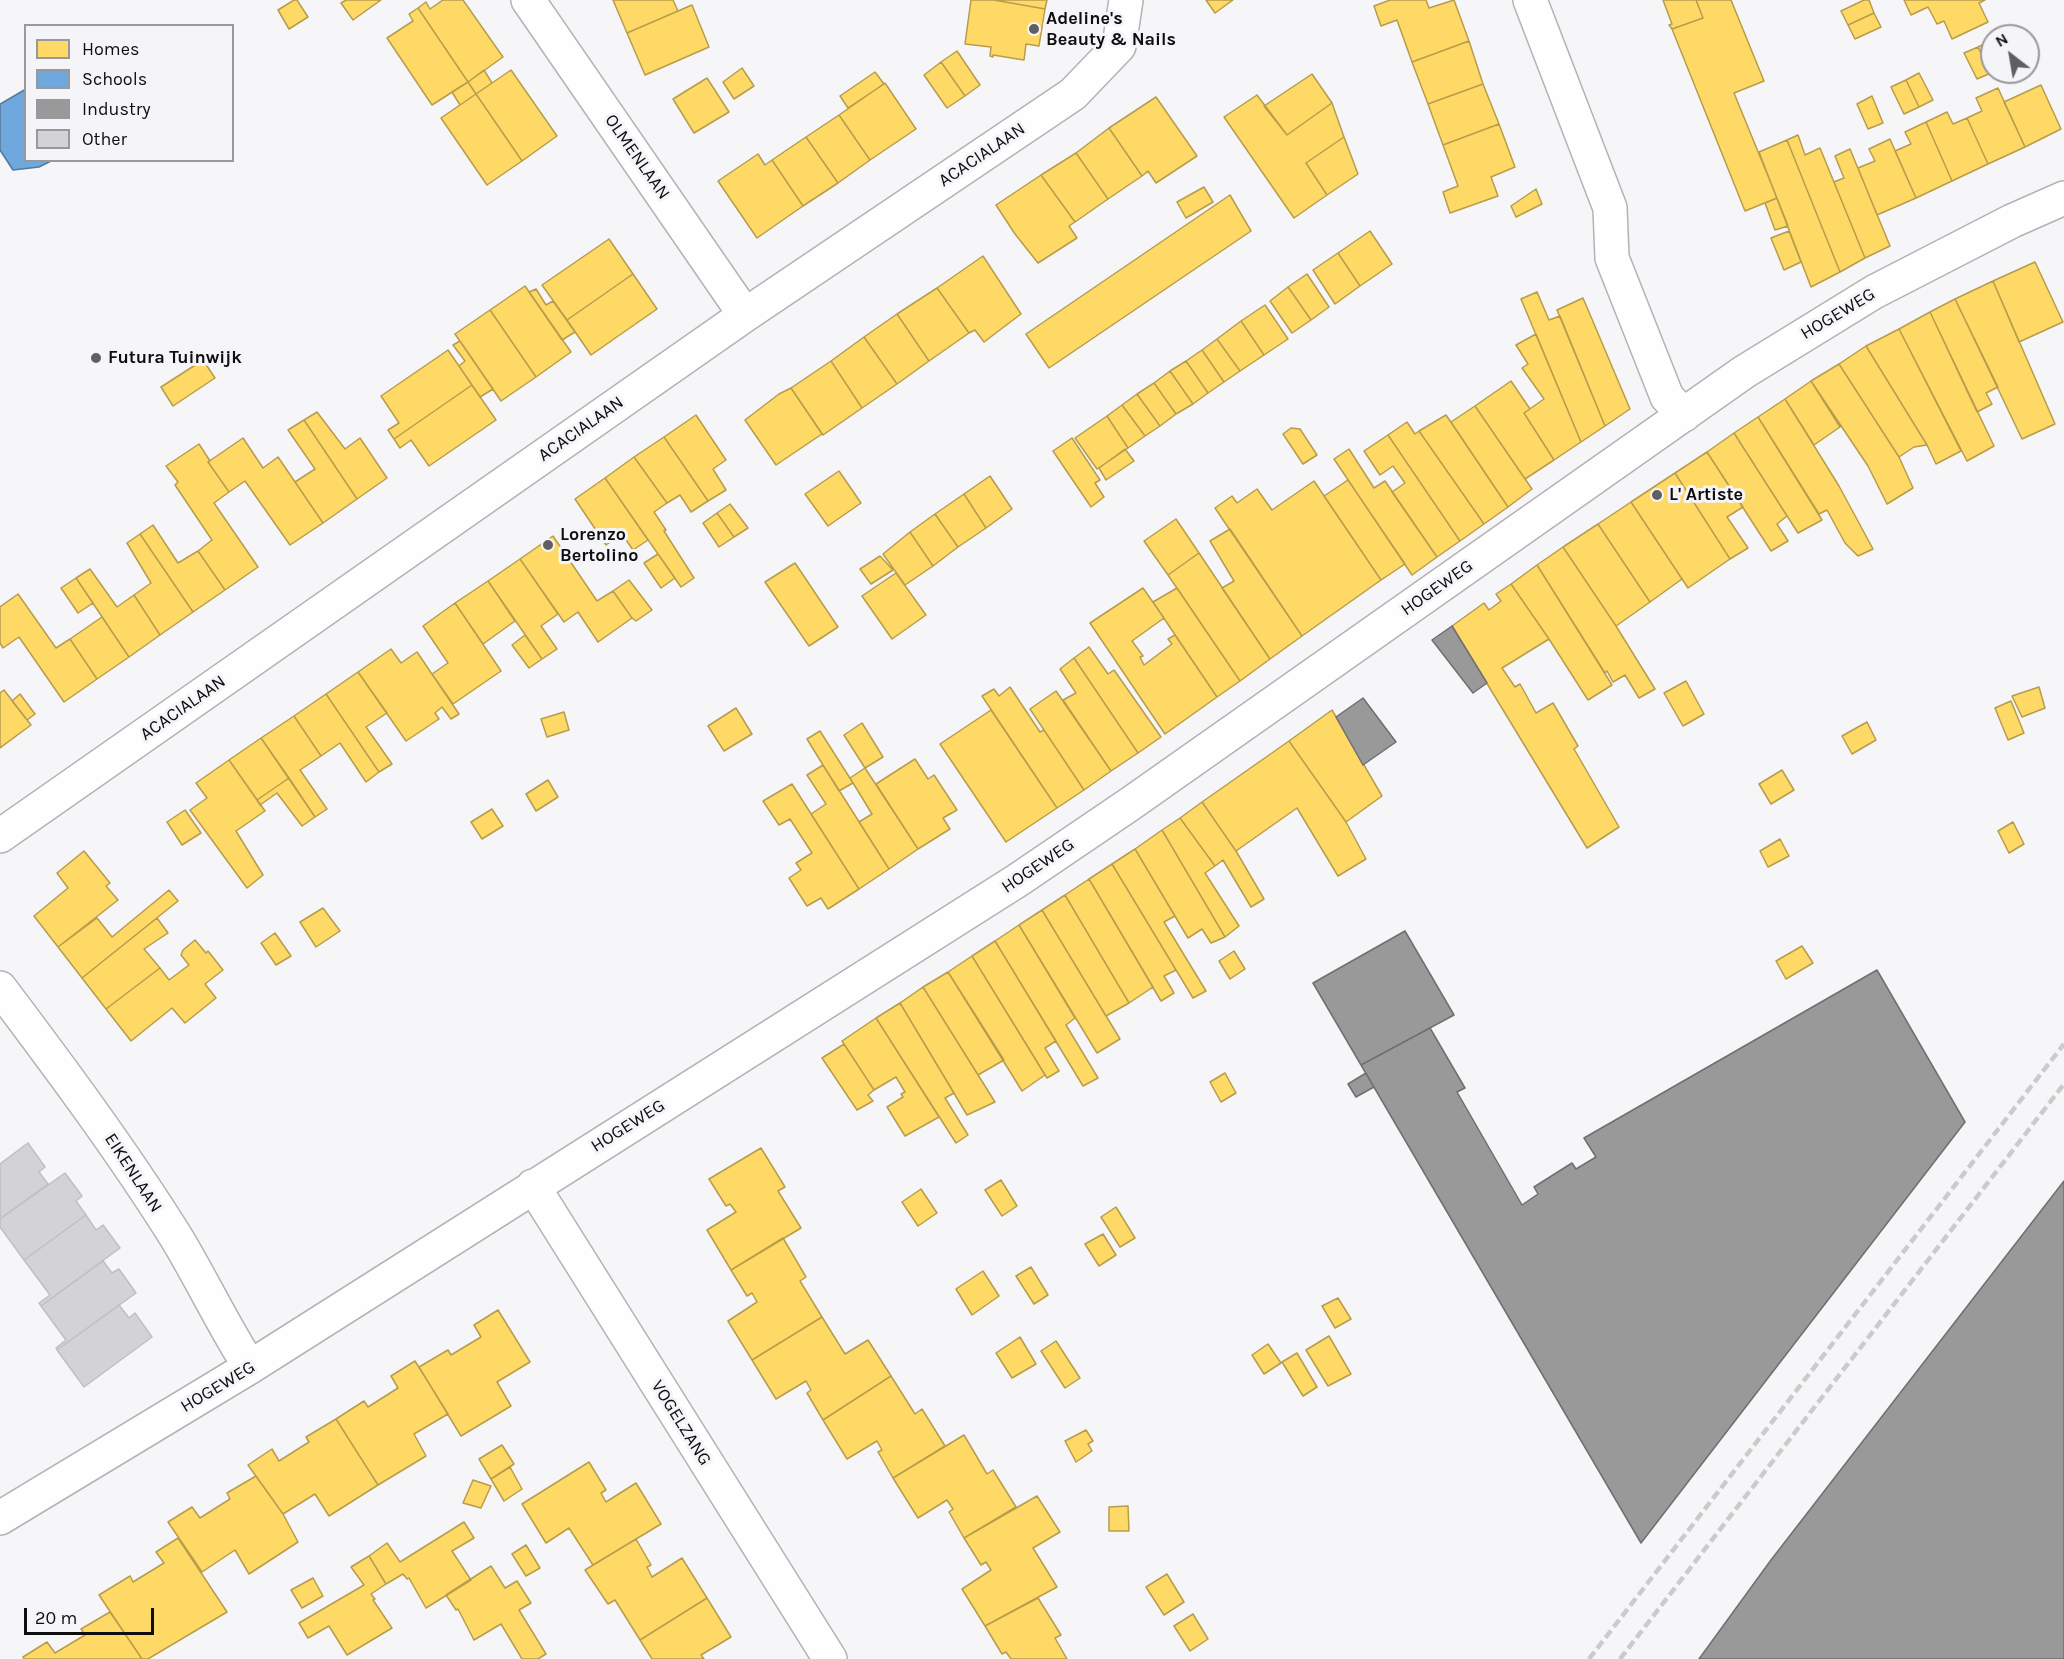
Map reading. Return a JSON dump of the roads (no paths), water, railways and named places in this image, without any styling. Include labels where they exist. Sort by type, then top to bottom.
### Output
[{"type":"street","name":"OLMENLAAN","points":[[528,0],[745,315]]},
{"type":"street","name":"ACACIALAAN","points":[[0,836],[745,315],[1073,94],[1119,46],[1126,0]]},
{"type":"street","points":[[1530,0],[1610,208],[1612,258],[1667,397],[1684,416]]},
{"type":"street","name":"HOGEWEG","points":[[0,1518],[250,1368],[533,1186],[1018,880],[1684,416],[1743,372],[1874,292],[2012,221],[2064,198]]},
{"type":"street","name":"EIKENLAAN","points":[[0,988],[89,1106],[170,1228],[250,1368]]},
{"type":"street","name":"VOGELZANG","points":[[533,1186],[830,1659]]},
{"type":"railway","points":[[1589,1659],[2064,1044]]},
{"type":"railway","points":[[1620,1659],[2064,1084]]},
{"type":"place","name":"Adeline's Beauty & Nails","points":[[1034,29]]},
{"type":"place","name":"Futura Tuinwijk","points":[[96,358]]},
{"type":"place","name":"L' Artiste","points":[[1657,495]]},
{"type":"place","name":"Lorenzo Bertolino","points":[[548,545]]}]
